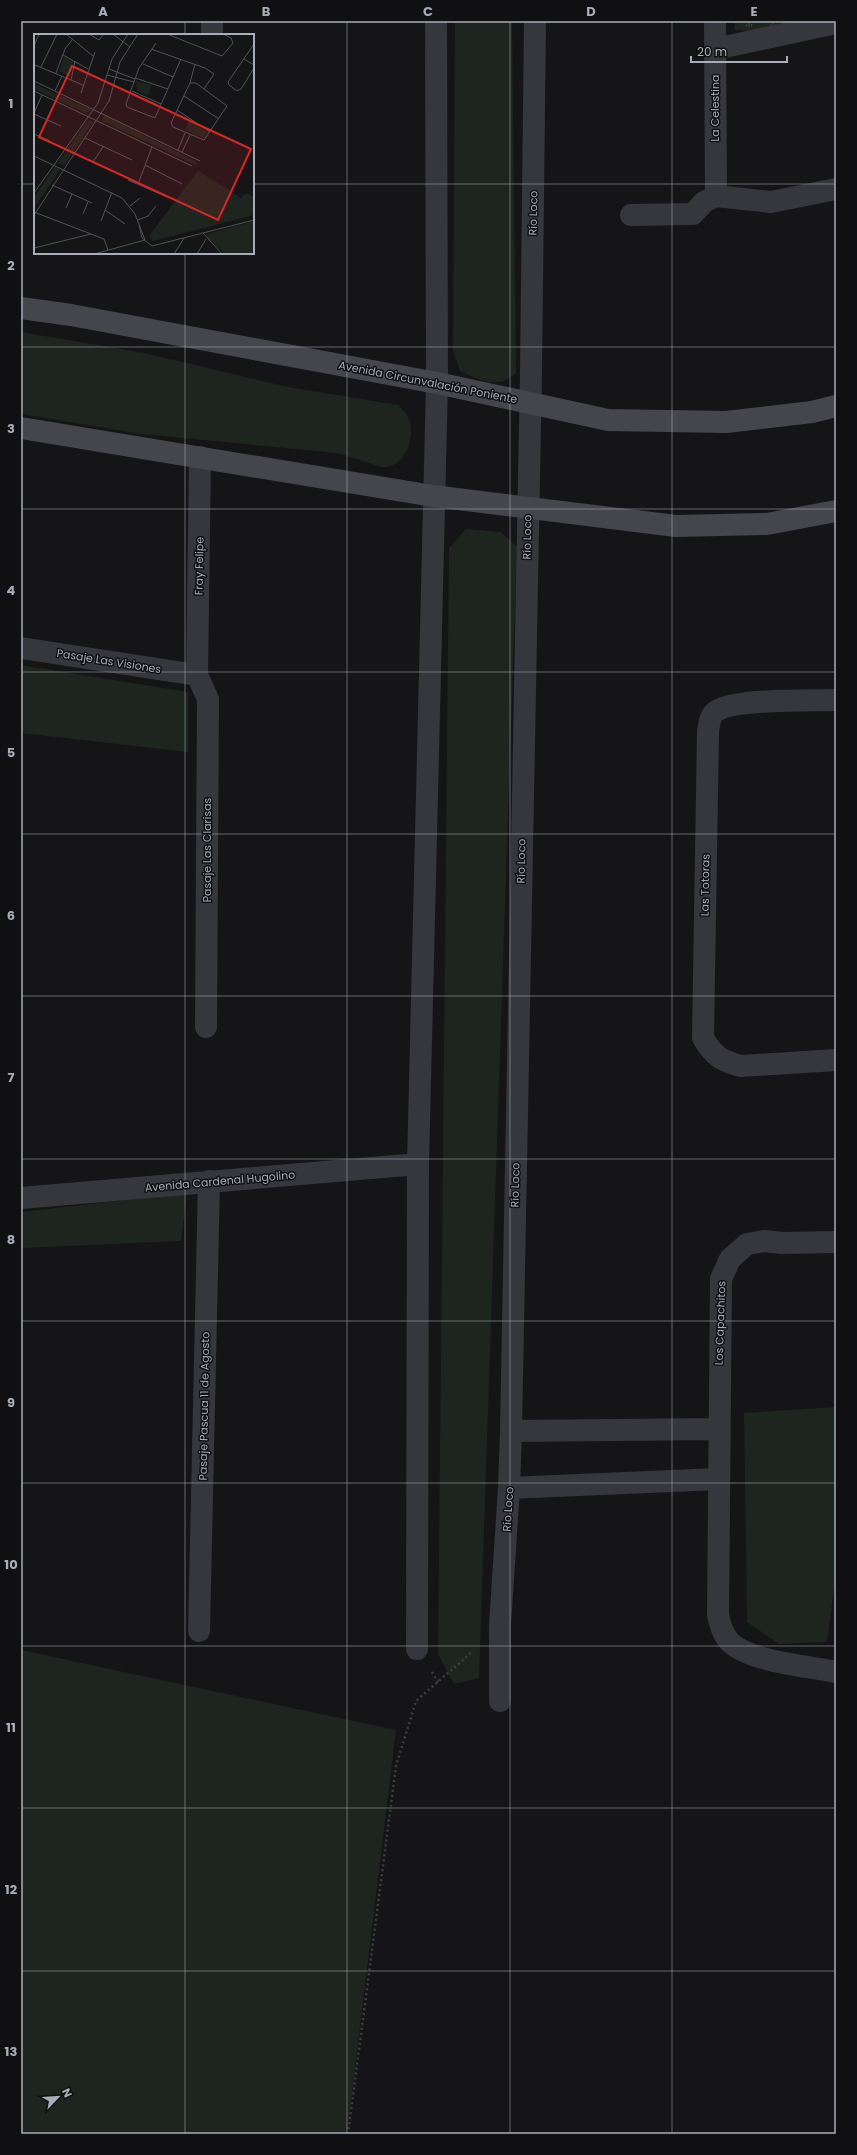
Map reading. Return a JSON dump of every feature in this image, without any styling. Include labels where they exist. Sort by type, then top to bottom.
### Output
[{"type":"street","points":[[212,21],[212,34]]},
{"type":"street","points":[[417,1649],[418,1164],[437,383],[436,21]]},
{"type":"street","name":"Río Loco","points":[[500,1701],[500,1625],[509,1488],[511,1431],[535,21]]},
{"type":"street","name":"La Celestina","points":[[715,21],[716,196]]},
{"type":"street","points":[[715,49],[836,23]]},
{"type":"street","points":[[631,214],[693,214],[704,202],[716,196],[771,202],[836,189]]},
{"type":"street","name":"Avenida Circunvalación Poniente","points":[[21,308],[71,314],[437,383],[608,420],[652,422],[726,422],[763,419],[812,412],[836,406]]},
{"type":"street","points":[[21,428],[434,496],[676,526],[767,524],[836,511]]},
{"type":"street","name":"Fray Felipe","points":[[197,675],[200,457]]},
{"type":"street","name":"Pasaje Las Visiones","points":[[21,648],[197,675]]},
{"type":"street","name":"Pasaje Las Clarisas","points":[[197,675],[208,699],[206,1028]]},
{"type":"street","name":"Las Totoras","points":[[836,700],[733,703],[714,712],[710,721],[708,731],[703,1038],[712,1053],[726,1062],[741,1066],[836,1060]]},
{"type":"street","name":"Avenida Cardenal Hugolino","points":[[21,1198],[418,1164]]},
{"type":"street","name":"Pasaje Pascua 11 de Agosto","points":[[199,1631],[209,1181]]},
{"type":"street","name":"Los Capachitos","points":[[836,1242],[782,1243],[764,1241],[747,1244],[730,1259],[721,1279],[718,1429],[718,1615],[721,1630],[730,1642],[750,1655],[836,1672]]},
{"type":"street","points":[[511,1431],[718,1429]]},
{"type":"street","points":[[509,1488],[718,1479]]},
{"type":"path","points":[[348,2134],[396,1766],[416,1701],[459,1664],[500,1625]]},
{"type":"green space","points":[[455,21],[512,21],[516,373],[502,381],[495,382],[488,382],[474,378],[460,371],[453,350]]},
{"type":"green space","points":[[735,21],[816,21],[767,32],[735,30]]},
{"type":"green space","points":[[21,332],[144,353],[288,387],[398,405],[406,414],[410,423],[411,431],[408,449],[397,462],[390,466],[381,467],[338,453],[141,434],[21,414]]},
{"type":"green space","points":[[466,529],[501,532],[517,547],[479,1678],[454,1684],[438,1654],[449,548]]},
{"type":"green space","points":[[21,665],[188,692],[188,752],[21,733]]},
{"type":"green space","points":[[187,1193],[181,1241],[21,1248],[21,1212]]},
{"type":"green space","points":[[836,1407],[836,1573],[827,1642],[779,1644],[747,1622],[744,1413]]},
{"type":"green space","points":[[21,1650],[396,1730],[347,2134],[21,2134]]}]
